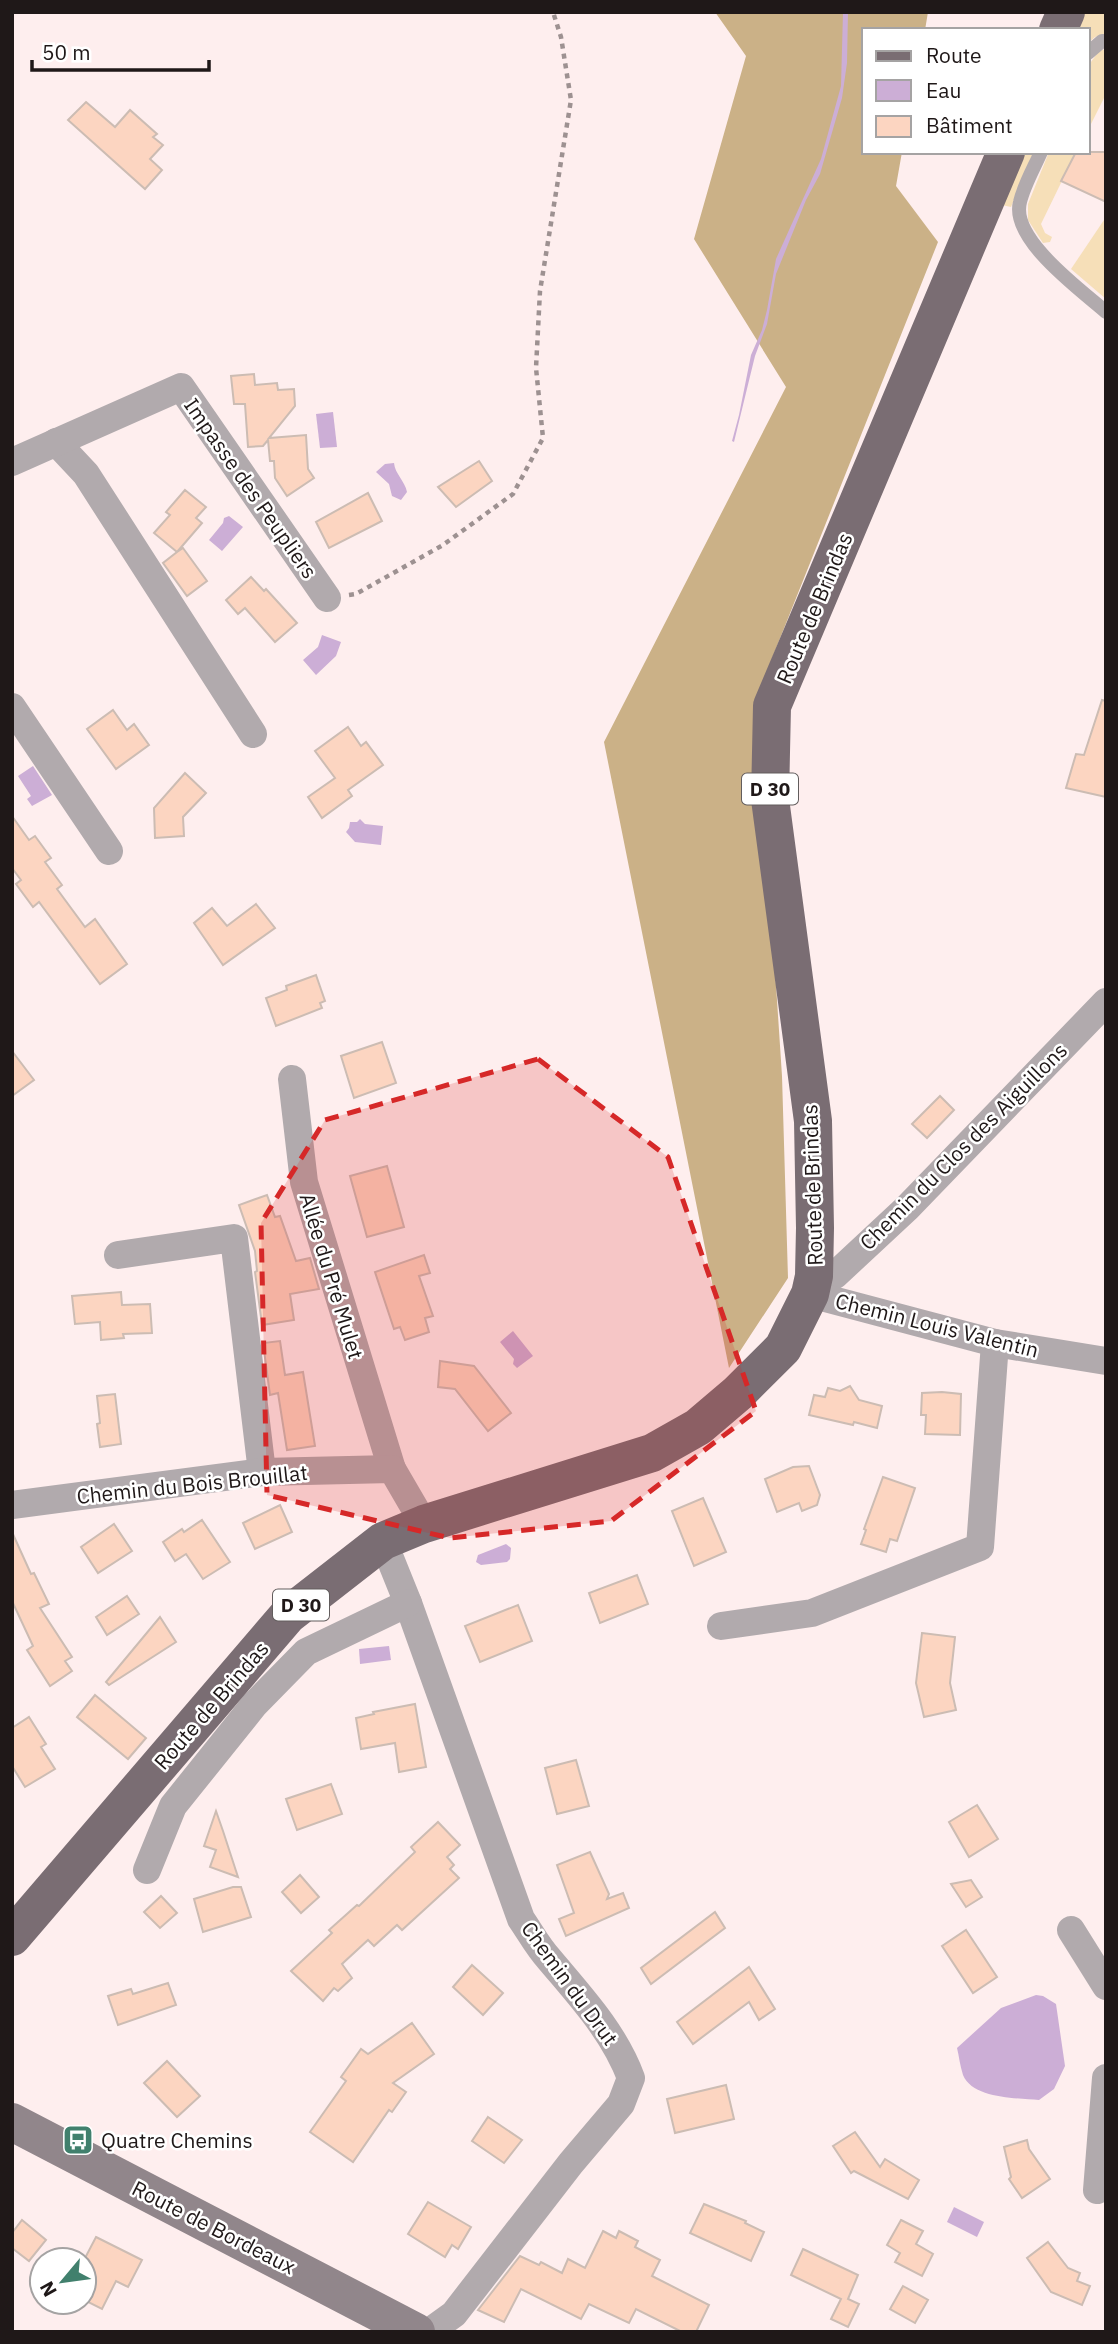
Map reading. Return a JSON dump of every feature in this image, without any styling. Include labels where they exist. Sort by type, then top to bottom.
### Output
[{"type":"main road","points":[[1059,28],[1066,12]]},
{"type":"main road","name":"Route de Brindas","points":[[12,1937],[288,1615],[383,1541],[424,1524],[652,1453],[698,1427],[738,1393],[783,1348],[812,1285],[815,1228],[813,1121],[770,799],[772,706],[1005,154]]},
{"type":"main road","name":"Route de Bordeaux","points":[[12,2122],[416,2332]]},
{"type":"street","name":"Impasse des Peupliers","points":[[12,462],[181,387],[327,598]]},
{"type":"street","points":[[56,442],[86,474],[253,734]]},
{"type":"street","points":[[12,707],[110,851]]},
{"type":"street","name":"Chemin du Clos des Aiguillons","points":[[812,1285],[835,1275],[907,1208],[1106,1002]]},
{"type":"street","name":"Allée du Pré Mulet","points":[[292,1079],[304,1182],[391,1469]]},
{"type":"street","points":[[118,1255],[234,1238],[262,1472]]},
{"type":"street","name":"Chemin Louis Valentin","points":[[812,1285],[995,1343],[1106,1361]]},
{"type":"street","points":[[721,1626],[812,1613],[979,1547],[995,1343]]},
{"type":"street","points":[[391,1469],[424,1524]]},
{"type":"street","name":"Chemin du Bois Brouillat","points":[[12,1505],[262,1472],[391,1469]]},
{"type":"street","name":"Chemin du Drut","points":[[383,1541],[408,1603],[521,1919],[547,1957],[587,2002],[623,2057],[631,2078],[621,2104],[571,2163],[454,2314],[429,2332]]},
{"type":"street","points":[[146,1870],[173,1806],[254,1705],[306,1651],[408,1603]]},
{"type":"street","points":[[1071,1930],[1106,1986]]},
{"type":"street","points":[[1097,2190],[1106,2078]]},
{"type":"lane","points":[[1090,51],[1102,41],[1106,41]]},
{"type":"lane","points":[[1040,154],[1019,204],[1023,228],[1035,248],[1106,312]]},
{"type":"path","points":[[327,598],[356,594],[411,564],[443,545],[513,494],[543,438],[536,368],[540,291],[571,100],[561,37],[553,12]]},
{"type":"highlighted area","points":[[538,1059],[668,1157],[756,1411],[611,1521],[450,1538],[267,1495],[261,1223],[325,1120]]},
{"type":"shaded area","points":[[715,12],[928,12],[925,28],[862,28],[862,154],[902,154],[896,186],[938,242],[757,696],[782,1076],[788,1278],[729,1368],[604,742],[786,387],[694,239],[746,56]]},
{"type":"shaded area","points":[[1077,12],[1106,12],[1106,34],[1090,41],[1090,28],[1071,28]]},
{"type":"shaded area","points":[[1106,49],[1106,94],[1090,126],[1090,63],[1099,51]]},
{"type":"shaded area","points":[[1018,154],[1033,154],[1011,207],[997,204]]},
{"type":"shaded area","points":[[1048,154],[1075,154],[1041,224],[1045,233],[1052,237],[1050,242],[1043,243],[1028,220],[1028,204]]},
{"type":"shaded area","points":[[1106,217],[1106,299],[1071,269]]},
{"type":"water","points":[[843,12],[848,12],[847,63],[842,98],[820,174],[806,200],[776,274],[767,324],[755,356],[734,442],[732,441],[751,355],[762,330],[776,259],[821,159],[841,86]]},
{"type":"water","points":[[333,412],[337,447],[320,448],[316,414]]},
{"type":"water","points":[[394,463],[407,492],[401,500],[392,496],[389,484],[376,472],[385,464]]},
{"type":"water","points":[[229,516],[243,527],[222,551],[209,540],[224,518]]},
{"type":"water","points":[[322,635],[341,642],[336,656],[316,675],[303,660],[318,647]]},
{"type":"water","points":[[33,766],[52,795],[32,806],[27,799],[31,796],[18,776]]},
{"type":"water","points":[[360,819],[365,824],[383,826],[381,845],[355,842],[346,832],[350,822]]},
{"type":"water","points":[[513,1331],[533,1356],[517,1368],[513,1364],[514,1359],[500,1342]]},
{"type":"water","points":[[506,1544],[511,1548],[507,1562],[481,1565],[476,1562],[478,1555]]},
{"type":"water","points":[[389,1646],[391,1660],[360,1664],[359,1649]]},
{"type":"water","points":[[1036,1995],[1056,2004],[1065,2066],[1054,2089],[1039,2100],[996,2096],[976,2089],[963,2075],[957,2048],[1001,2008]]},
{"type":"water","points":[[954,2207],[984,2222],[977,2237],[947,2222]]},
{"type":"building","points":[[86,102],[115,127],[130,110],[157,134],[153,137],[163,145],[150,159],[162,170],[145,189],[68,120]]},
{"type":"building","points":[[1106,152],[1106,202],[1061,181],[1075,154]]},
{"type":"building","points":[[254,374],[255,385],[277,383],[278,390],[294,389],[295,406],[269,438],[306,435],[308,469],[314,478],[287,496],[275,478],[268,440],[263,446],[248,447],[245,404],[234,404],[231,376]]},
{"type":"building","points":[[479,461],[492,481],[456,507],[438,487]]},
{"type":"building","points":[[185,490],[206,507],[196,518],[202,523],[177,552],[154,533],[170,515],[166,512]]},
{"type":"building","points":[[368,493],[382,521],[329,548],[316,522]]},
{"type":"building","points":[[183,548],[207,581],[187,596],[163,563]]},
{"type":"building","points":[[251,577],[264,591],[266,589],[297,623],[275,642],[245,608],[238,614],[226,600]]},
{"type":"building","points":[[1102,700],[1106,701],[1106,797],[1066,788],[1076,754],[1084,755]]},
{"type":"building","points":[[113,710],[127,730],[134,724],[149,745],[116,769],[87,729]]},
{"type":"building","points":[[348,727],[361,746],[366,742],[383,765],[348,790],[352,796],[322,818],[308,797],[335,778],[315,751]]},
{"type":"building","points":[[185,773],[206,793],[183,817],[184,836],[155,838],[154,808]]},
{"type":"building","points":[[12,816],[29,840],[35,836],[51,858],[45,862],[62,885],[57,889],[85,927],[95,919],[127,964],[100,984],[39,902],[33,907],[16,884],[21,880],[12,868]]},
{"type":"building","points":[[256,904],[275,928],[223,965],[194,923],[212,908],[227,926]]},
{"type":"building","points":[[316,975],[325,1001],[320,1003],[322,1008],[276,1026],[266,998],[287,990],[286,986]]},
{"type":"building","points":[[382,1042],[396,1083],[354,1098],[341,1056]]},
{"type":"building","points":[[12,1051],[34,1080],[12,1096]]},
{"type":"building","points":[[940,1096],[954,1110],[927,1138],[912,1124]]},
{"type":"building","points":[[387,1166],[404,1227],[367,1237],[350,1176]]},
{"type":"building","points":[[267,1195],[275,1217],[280,1216],[296,1261],[310,1258],[319,1289],[290,1294],[294,1320],[262,1325],[255,1251],[239,1205]]},
{"type":"building","points":[[424,1255],[430,1273],[419,1276],[433,1316],[425,1318],[429,1332],[405,1340],[400,1327],[394,1329],[375,1272]]},
{"type":"building","points":[[121,1292],[122,1305],[150,1304],[152,1333],[123,1334],[124,1338],[101,1340],[100,1322],[75,1324],[72,1296]]},
{"type":"building","points":[[280,1341],[285,1375],[303,1372],[315,1446],[287,1450],[278,1393],[270,1395],[263,1343]]},
{"type":"building","points":[[440,1361],[474,1366],[511,1413],[488,1431],[455,1389],[438,1387]]},
{"type":"building","points":[[850,1386],[859,1400],[882,1406],[877,1428],[809,1415],[814,1395],[825,1397],[828,1388],[840,1391]]},
{"type":"building","points":[[922,1393],[961,1394],[960,1435],[925,1434],[926,1415],[921,1415]]},
{"type":"building","points":[[115,1394],[121,1444],[100,1447],[97,1396]]},
{"type":"building","points":[[809,1466],[820,1495],[817,1505],[802,1511],[799,1503],[777,1512],[765,1479],[793,1467]]},
{"type":"building","points":[[883,1477],[915,1488],[897,1541],[890,1539],[886,1552],[861,1544]]},
{"type":"building","points":[[703,1498],[726,1552],[694,1566],[672,1511]]},
{"type":"building","points":[[280,1505],[292,1532],[255,1549],[243,1523]]},
{"type":"building","points":[[202,1520],[230,1562],[203,1579],[186,1554],[175,1561],[163,1542]]},
{"type":"building","points":[[114,1524],[132,1551],[98,1573],[81,1547]]},
{"type":"building","points":[[12,1532],[31,1574],[34,1573],[49,1604],[40,1608],[72,1657],[65,1661],[72,1671],[50,1686],[27,1650],[33,1646],[12,1601]]},
{"type":"building","points":[[637,1575],[648,1604],[600,1623],[589,1593]]},
{"type":"building","points":[[127,1596],[139,1614],[107,1635],[96,1617]]},
{"type":"building","points":[[518,1605],[532,1641],[480,1662],[465,1626]]},
{"type":"building","points":[[160,1617],[176,1642],[109,1685],[106,1682]]},
{"type":"building","points":[[922,1633],[955,1637],[950,1683],[956,1710],[924,1717],[916,1683]]},
{"type":"building","points":[[95,1695],[146,1738],[128,1759],[77,1717]]},
{"type":"building","points":[[415,1704],[426,1767],[399,1772],[395,1743],[361,1749],[356,1718]]},
{"type":"building","points":[[29,1717],[46,1744],[41,1747],[55,1769],[25,1787],[12,1766],[12,1728]]},
{"type":"building","points":[[576,1760],[589,1806],[557,1814],[545,1768]]},
{"type":"building","points":[[331,1784],[342,1814],[297,1830],[286,1799]]},
{"type":"building","points":[[977,1805],[998,1839],[969,1857],[949,1822]]},
{"type":"building","points":[[216,1811],[238,1877],[210,1867],[216,1850],[204,1846]]},
{"type":"building","points":[[438,1822],[460,1845],[447,1857],[454,1865],[450,1869],[459,1878],[402,1930],[397,1925],[374,1946],[368,1940],[342,1964],[352,1978],[338,1991],[334,1988],[323,2001],[291,1971],[332,1933],[329,1930],[359,1906],[415,1852],[411,1847]]},
{"type":"building","points":[[590,1852],[609,1894],[607,1899],[623,1893],[629,1908],[566,1936],[559,1919],[574,1913],[557,1865]]},
{"type":"building","points":[[300,1875],[319,1897],[301,1913],[282,1892]]},
{"type":"building","points":[[971,1880],[982,1897],[966,1907],[951,1884]]},
{"type":"building","points":[[241,1887],[251,1917],[203,1932],[194,1899]]},
{"type":"building","points":[[161,1896],[177,1913],[160,1928],[144,1912]]},
{"type":"building","points":[[715,1912],[725,1928],[651,1984],[641,1968]]},
{"type":"building","points":[[966,1930],[997,1977],[973,1993],[942,1946]]},
{"type":"building","points":[[472,1965],[503,1993],[483,2015],[453,1987]]},
{"type":"building","points":[[749,1967],[775,2009],[759,2020],[749,2002],[693,2044],[677,2022]]},
{"type":"building","points":[[168,1983],[176,2005],[118,2025],[108,1996],[131,1989],[133,1994]]},
{"type":"building","points":[[412,2023],[434,2054],[393,2083],[406,2092],[392,2112],[389,2110],[353,2162],[310,2132],[346,2081],[341,2077],[361,2049],[368,2054]]},
{"type":"building","points":[[167,2061],[200,2096],[177,2117],[144,2083]]},
{"type":"building","points":[[726,2085],[734,2119],[675,2133],[667,2099]]},
{"type":"building","points":[[488,2117],[522,2140],[504,2163],[472,2141]]},
{"type":"building","points":[[855,2132],[880,2167],[885,2159],[919,2180],[908,2199],[854,2171],[851,2173],[833,2146]]},
{"type":"building","points":[[1027,2140],[1029,2149],[1050,2179],[1022,2198],[1009,2179],[1011,2177],[1004,2147]]},
{"type":"building","points":[[428,2202],[471,2227],[458,2249],[452,2245],[445,2257],[408,2234]]},
{"type":"building","points":[[704,2204],[746,2221],[745,2223],[764,2232],[751,2261],[690,2233]]},
{"type":"building","points":[[22,2220],[46,2240],[41,2246],[28,2246],[28,2260],[12,2248],[12,2233]]},
{"type":"building","points":[[901,2220],[923,2231],[916,2244],[933,2254],[922,2276],[895,2262],[900,2253],[887,2245]]},
{"type":"building","points":[[603,2231],[616,2238],[619,2231],[638,2241],[635,2247],[660,2260],[652,2276],[709,2305],[696,2332],[682,2332],[636,2309],[629,2323],[589,2304],[581,2319],[521,2289],[504,2322],[478,2310],[520,2256],[539,2265],[541,2262],[562,2273],[568,2259],[585,2268]]},
{"type":"building","points":[[96,2237],[142,2260],[128,2287],[116,2281],[102,2309],[98,2307],[98,2246],[91,2246]]},
{"type":"building","points":[[1048,2242],[1068,2268],[1080,2273],[1077,2281],[1090,2286],[1082,2305],[1051,2292],[1027,2258]]},
{"type":"building","points":[[803,2249],[858,2275],[848,2299],[859,2304],[848,2327],[831,2319],[841,2299],[791,2275]]},
{"type":"building","points":[[903,2286],[928,2300],[915,2323],[890,2309]]},
{"type":"place","name":"Quatre Chemins","points":[[78,2140]]}]
